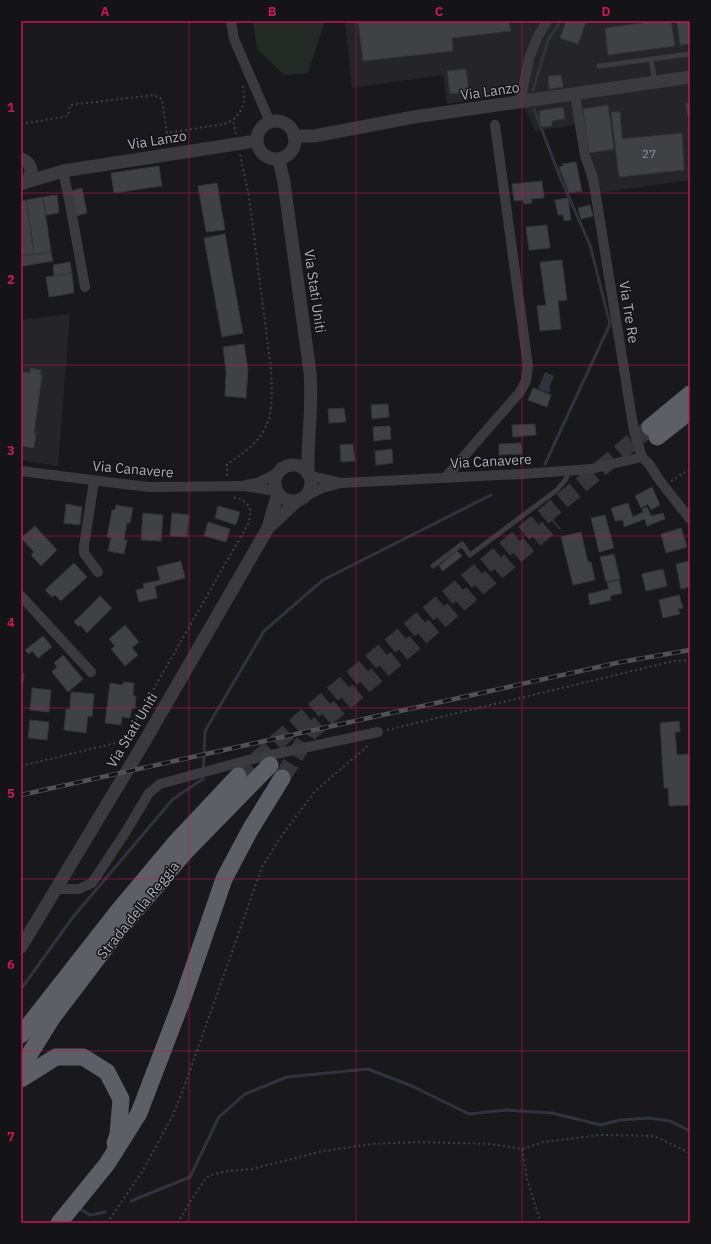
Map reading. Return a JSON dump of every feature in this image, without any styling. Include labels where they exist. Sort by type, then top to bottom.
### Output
[{"type":"highway","points":[[690,394],[653,432],[690,411]]},
{"type":"highway","name":"Strada della Reggia","points":[[21,1068],[52,1018],[118,931],[185,852],[270,765]]},
{"type":"highway","points":[[21,1035],[119,910],[176,842],[238,776]]},
{"type":"highway","points":[[59,1223],[107,1164],[139,1113],[183,998],[224,879],[250,830],[282,778]]},
{"type":"highway","points":[[21,1052],[70,972]]},
{"type":"highway","points":[[21,1078],[56,1057],[83,1057],[107,1072],[121,1099],[118,1135],[107,1164]]},
{"type":"street","points":[[231,21],[234,39],[270,122]]},
{"type":"street","points":[[520,103],[529,59],[537,38],[547,21]]},
{"type":"street","name":"Via Lanzo","points":[[294,136],[314,136],[414,117],[520,103],[690,77]]},
{"type":"street","name":"Via Tre Re","points":[[575,94],[585,156],[593,178],[634,431],[642,457],[649,464],[690,519]]},
{"type":"street","points":[[278,121],[285,124],[291,129],[294,136],[295,141],[292,151],[288,155],[279,159],[271,159],[264,155],[258,149],[256,141],[262,127],[270,122],[278,121]]},
{"type":"street","points":[[444,478],[520,392],[526,381],[528,366],[495,125]]},
{"type":"street","name":"Via Lanzo","points":[[22,183],[62,170],[256,141]]},
{"type":"street","points":[[22,183],[31,175],[31,167],[23,159]]},
{"type":"street","name":"Via Lanzo","points":[[23,159],[62,170]]},
{"type":"street","name":"Via Stati Uniti","points":[[279,159],[284,183],[310,372],[312,402],[308,456],[309,475]]},
{"type":"street","points":[[62,170],[70,204],[85,287]]},
{"type":"street","name":"Via Stati Uniti","points":[[281,470],[294,460],[301,449],[310,427]]},
{"type":"street","name":"Via Canavere","points":[[302,498],[322,488],[341,483],[591,469],[642,457]]},
{"type":"street","points":[[291,465],[301,466],[309,475],[311,485],[302,498],[287,500],[277,492],[274,484],[281,470],[291,465]]},
{"type":"street","name":"Via Canavere","points":[[244,486],[257,482],[281,470]]},
{"type":"street","name":"Via Canavere","points":[[21,471],[150,487],[244,486],[277,492]]},
{"type":"street","name":"Via Canavere","points":[[309,475],[341,483]]},
{"type":"street","points":[[94,480],[84,553],[98,572]]},
{"type":"street","name":"Via Stati Uniti","points":[[21,947],[139,750],[268,528],[277,492]]},
{"type":"street","name":"Via Stati Uniti","points":[[268,528],[302,498]]},
{"type":"street","points":[[21,596],[91,672]]},
{"type":"street","points":[[56,889],[79,889],[92,883],[149,793],[160,784],[252,759],[378,732]]},
{"type":"lane","points":[[599,66],[690,54]]},
{"type":"lane","points":[[651,59],[655,82]]},
{"type":"lane","points":[[433,566],[462,544],[470,555],[557,490],[566,479],[569,470]]},
{"type":"path","points":[[21,124],[68,116],[70,105],[154,95],[162,99],[167,133],[224,124],[233,120]]},
{"type":"path","points":[[227,486],[227,464],[242,455],[255,444],[264,432],[269,420],[273,396],[271,369],[249,197],[238,143]]},
{"type":"path","points":[[664,486],[690,469]]},
{"type":"path","points":[[21,766],[124,741],[251,517],[250,509],[247,503],[240,498],[229,496]]},
{"type":"path","points":[[107,1223],[142,1172],[173,1115],[262,867],[280,838],[314,791],[362,751],[378,732],[674,661],[690,660]]},
{"type":"path","points":[[177,1223],[205,1179],[210,1175],[228,1171],[252,1169],[324,1151],[372,1144],[418,1142],[491,1144],[522,1150],[544,1142],[600,1135],[654,1136],[690,1153]]},
{"type":"path","points":[[522,1150],[527,1179],[541,1223]]},
{"type":"shaded area","points":[[253,21],[325,21],[308,73],[284,75],[257,49]]},
{"type":"shaded area","points":[[345,21],[690,21],[690,180],[590,194],[575,125],[535,131],[527,112],[513,94],[447,104],[443,75],[352,88]]},
{"type":"shaded area","points":[[70,314],[58,466],[21,460],[21,320]]},
{"type":"shaded area","points":[[545,372],[554,376],[549,388],[551,389],[549,393],[538,389]]},
{"type":"building","points":[[358,21],[509,21],[511,31],[452,38],[453,51],[363,61]]},
{"type":"building","points":[[566,21],[586,22],[578,44],[560,38]]},
{"type":"building","points":[[643,21],[671,21],[675,46],[608,55],[605,28],[643,23]]},
{"type":"building","points":[[677,21],[690,21],[690,44],[680,45]]},
{"type":"building","points":[[466,69],[469,92],[450,94],[447,71]]},
{"type":"building","points":[[561,75],[563,87],[549,89],[548,76]]},
{"type":"building","points":[[686,103],[690,103],[690,116],[688,116]]},
{"type":"building","points":[[608,105],[614,149],[589,153],[583,109]]},
{"type":"building","points":[[563,107],[565,119],[552,121],[552,126],[541,127],[539,111]]},
{"type":"building","points":[[611,112],[620,112],[622,139],[682,133],[684,170],[619,177]]},
{"type":"building","points":[[576,162],[582,191],[569,193],[559,167],[563,166],[562,164]]},
{"type":"building","points":[[159,166],[162,186],[114,193],[111,173]]},
{"type":"building","points":[[542,181],[544,198],[531,199],[532,203],[524,204],[523,200],[514,201],[512,184]]},
{"type":"building","points":[[217,183],[225,230],[206,232],[198,186]]},
{"type":"building","points":[[82,188],[87,213],[76,216],[71,191]]},
{"type":"building","points":[[57,195],[59,213],[46,215],[43,197]]},
{"type":"building","points":[[43,197],[51,252],[34,254],[26,200]]},
{"type":"building","points":[[568,198],[571,220],[564,221],[563,215],[558,215],[555,200]]},
{"type":"building","points":[[26,200],[34,254],[21,256],[21,201]]},
{"type":"building","points":[[590,205],[593,216],[581,219],[578,208]]},
{"type":"building","points":[[547,225],[550,248],[529,250],[526,227]]},
{"type":"building","points":[[225,234],[243,333],[222,337],[204,238]]},
{"type":"building","points":[[51,252],[53,261],[23,266],[21,264],[21,256]]},
{"type":"building","points":[[562,260],[567,300],[558,301],[561,329],[540,331],[537,306],[546,305],[540,262]]},
{"type":"building","points":[[70,262],[72,273],[54,276],[53,265]]},
{"type":"building","points":[[72,273],[74,293],[49,297],[46,277]]},
{"type":"building","points":[[244,344],[248,370],[246,398],[225,396],[226,372],[223,347]]},
{"type":"building","points":[[30,368],[41,370],[40,374],[42,375],[34,433],[36,433],[34,448],[21,446],[21,372],[30,373]]},
{"type":"building","points":[[533,388],[551,395],[547,407],[528,400]]},
{"type":"building","points":[[388,404],[389,417],[372,419],[371,405]]},
{"type":"building","points":[[344,408],[346,422],[329,423],[328,409]]},
{"type":"building","points":[[535,424],[536,435],[513,437],[512,425]]},
{"type":"building","points":[[390,426],[391,439],[374,441],[373,427]]},
{"type":"building","points":[[521,443],[522,454],[499,455],[499,444]]},
{"type":"building","points":[[353,444],[355,461],[341,462],[340,445]]},
{"type":"building","points":[[392,449],[393,463],[376,465],[375,451]]},
{"type":"building","points":[[652,487],[660,505],[651,510],[648,504],[641,508],[635,496]]},
{"type":"building","points":[[628,503],[633,517],[643,512],[642,509],[647,507],[651,516],[663,513],[665,519],[647,526],[645,519],[624,527],[623,520],[615,521],[611,508]]},
{"type":"building","points":[[66,504],[82,507],[80,525],[64,523]]},
{"type":"building","points":[[116,505],[133,508],[130,523],[127,523],[124,540],[127,540],[124,554],[108,551],[111,538],[107,537],[112,510],[115,510]]},
{"type":"building","points":[[218,506],[240,512],[236,525],[215,518]]},
{"type":"building","points":[[143,513],[163,515],[161,541],[141,540]]},
{"type":"building","points":[[172,513],[189,515],[187,537],[170,536]]},
{"type":"building","points":[[605,515],[614,548],[599,552],[591,518]]},
{"type":"building","points":[[208,522],[230,529],[226,542],[204,536]]},
{"type":"building","points":[[35,526],[57,550],[41,566],[31,555],[34,552],[21,538]]},
{"type":"building","points":[[681,528],[687,547],[666,553],[661,534]]},
{"type":"building","points":[[581,532],[588,562],[591,562],[595,580],[573,585],[561,537]]},
{"type":"building","points":[[457,551],[462,556],[443,571],[439,566]]},
{"type":"building","points":[[614,554],[620,579],[606,582],[600,557]]},
{"type":"building","points":[[181,561],[185,578],[155,586],[157,598],[139,602],[136,590],[144,588],[143,584],[160,580],[157,567]]},
{"type":"building","points":[[690,561],[690,587],[681,589],[676,564]]},
{"type":"building","points":[[74,563],[87,577],[61,601],[55,595],[52,597],[45,590]]},
{"type":"building","points":[[663,569],[667,586],[646,591],[642,574]]},
{"type":"building","points":[[619,580],[622,593],[610,596],[611,600],[590,605],[588,594],[609,589],[607,583]]},
{"type":"building","points":[[679,595],[683,608],[678,609],[680,614],[663,618],[659,600]]},
{"type":"building","points":[[100,596],[112,608],[87,633],[80,625],[79,627],[74,622]]},
{"type":"building","points":[[125,625],[139,642],[132,648],[138,655],[125,666],[111,649],[115,646],[109,639]]},
{"type":"building","points":[[43,636],[52,647],[38,658],[32,651],[29,654],[25,650]]},
{"type":"building","points":[[63,655],[83,679],[68,692],[52,672],[57,667],[54,663]]},
{"type":"building","points":[[21,674],[24,674],[21,695]]},
{"type":"building","points":[[123,682],[134,683],[133,696],[136,696],[135,708],[132,708],[130,718],[122,717],[121,725],[105,723],[110,683],[123,685]]},
{"type":"building","points":[[32,688],[51,690],[49,712],[30,710]]},
{"type":"building","points":[[71,692],[94,694],[92,717],[88,716],[86,733],[64,730],[66,709],[70,709]]},
{"type":"building","points":[[30,720],[49,722],[47,740],[28,738]]},
{"type":"building","points":[[679,721],[680,732],[675,732],[677,755],[690,754],[690,805],[669,806],[668,788],[664,788],[660,723]]},
{"type":"waterway","points":[[533,90],[548,40],[561,21]]},
{"type":"waterway","points":[[534,109],[560,177],[590,245],[610,324],[545,464]]},
{"type":"waterway","points":[[21,989],[73,917],[173,799],[203,779],[205,731],[264,631],[323,580],[491,495]]},
{"type":"waterway","points":[[131,1201],[190,1177],[219,1117],[245,1094],[287,1077],[368,1069],[412,1086],[469,1114],[506,1110],[552,1113],[601,1125],[620,1120],[649,1118],[670,1121],[690,1131]]},
{"type":"waterway","points":[[78,1208],[90,1215],[105,1212]]},
{"type":"tunnel","points":[[238,776],[303,719],[650,427]]},
{"type":"tunnel","points":[[282,778],[309,733],[555,522]]},
{"type":"railway","points":[[21,795],[621,662],[690,650]]}]
